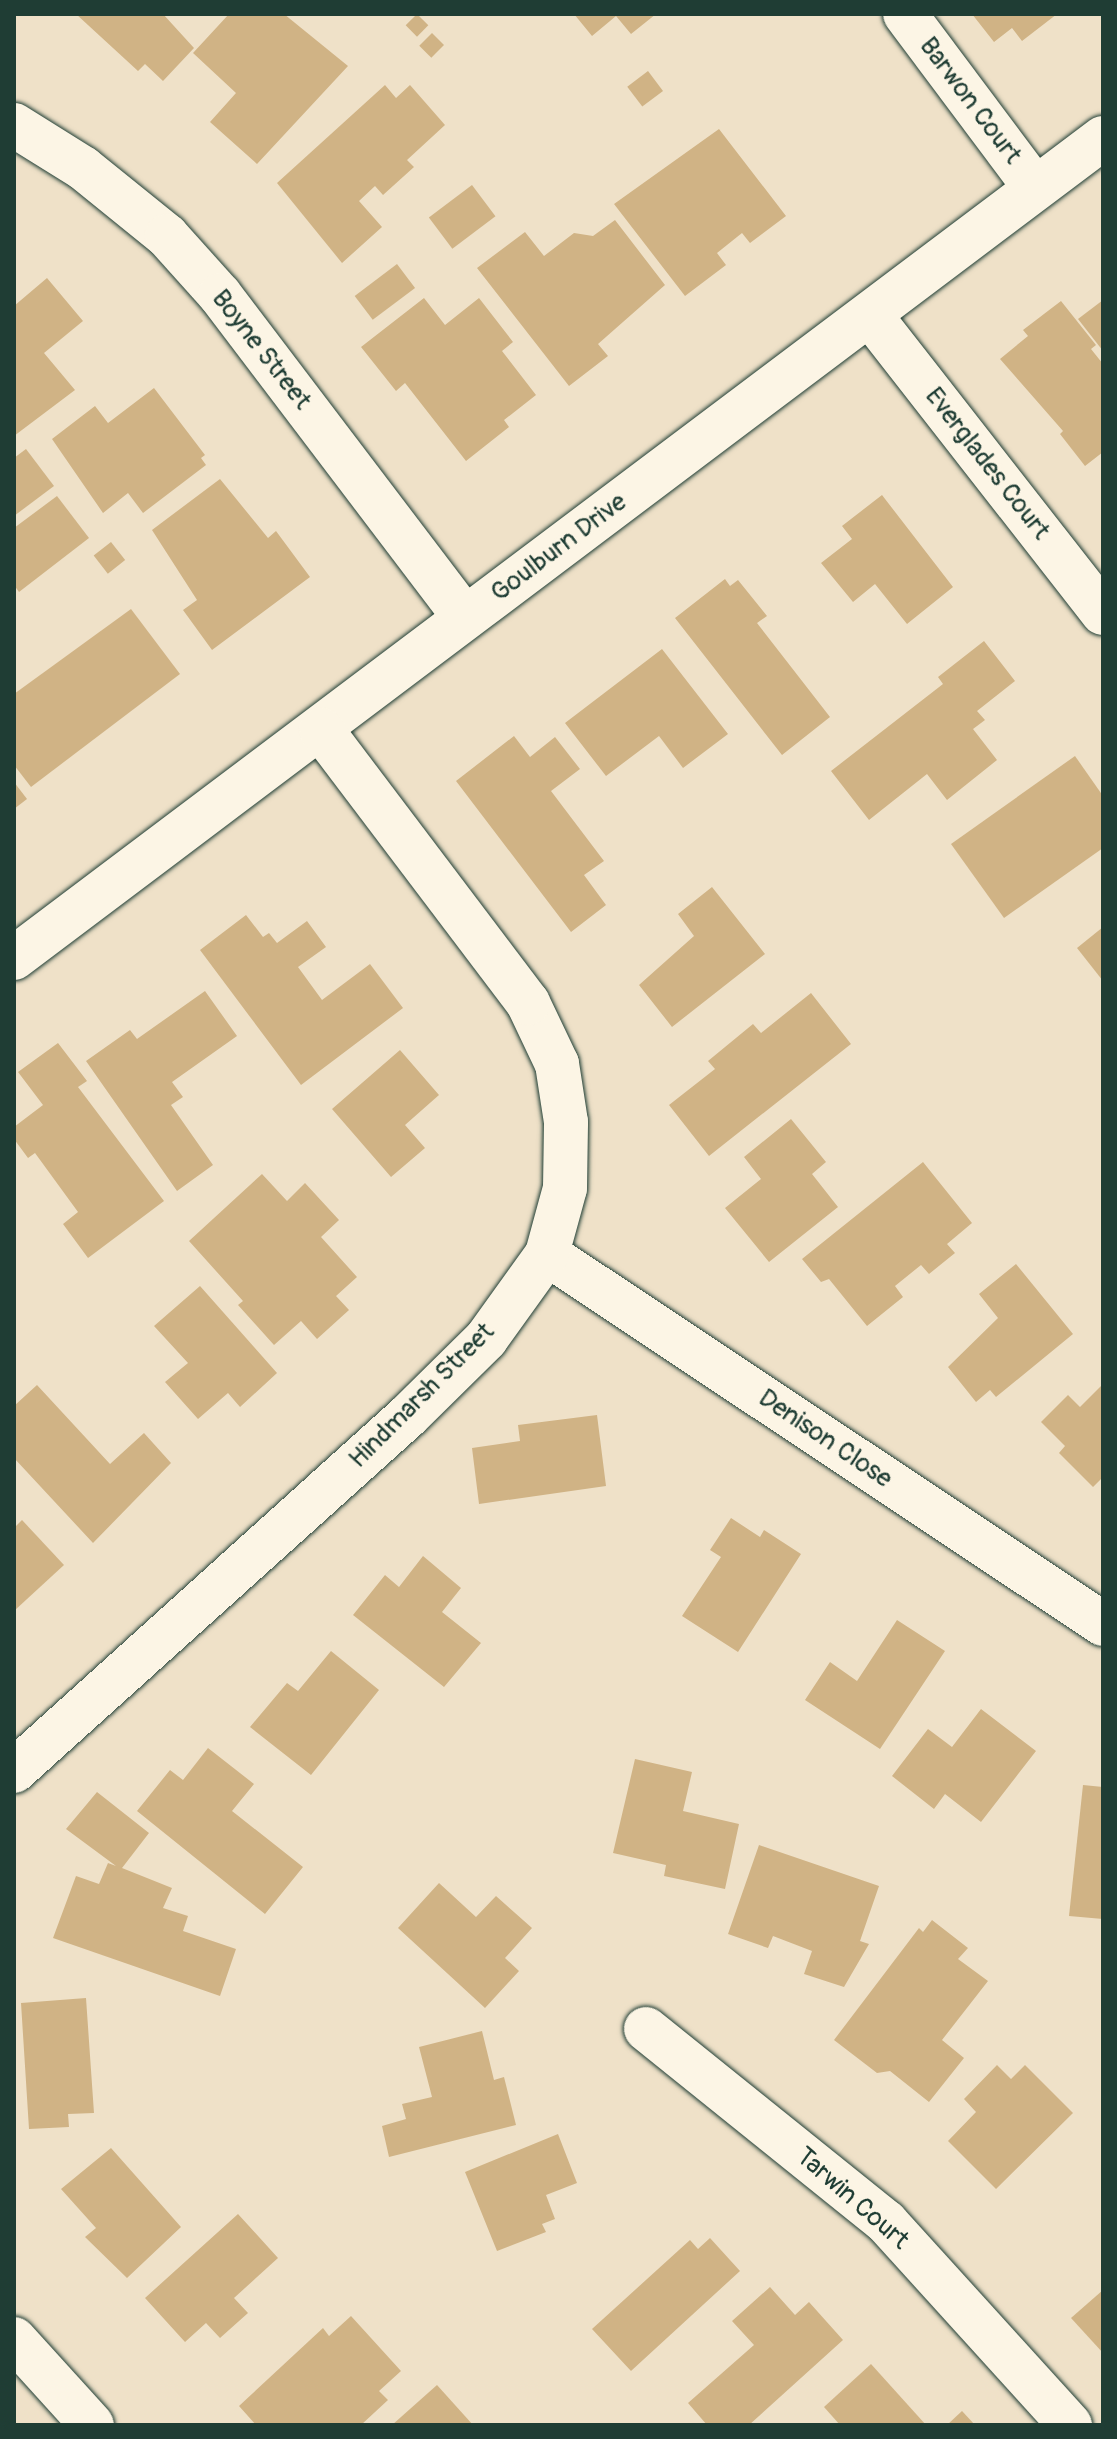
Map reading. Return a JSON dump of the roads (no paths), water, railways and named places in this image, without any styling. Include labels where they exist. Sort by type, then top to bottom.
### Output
[{"type":"street","name":"Barwon Court","points":[[905,14],[1035,188]]},
{"type":"street","name":"Boyne Street","points":[[14,125],[83,168],[167,236],[220,295],[465,618]]},
{"type":"street","name":"Goulburn Drive","points":[[14,958],[1103,138]]},
{"type":"street","name":"Everglades Court","points":[[870,315],[1103,613]]},
{"type":"street","name":"Hindmarsh Street","points":[[14,1771],[408,1416],[486,1339],[547,1254],[565,1188],[566,1122],[557,1064],[528,1003],[321,729]]},
{"type":"street","name":"Denison Close","points":[[547,1254],[1103,1624]]},
{"type":"street","name":"Tarwin Court","points":[[646,2029],[886,2222],[1070,2425]]},
{"type":"street","points":[[14,2339],[92,2425]]}]
